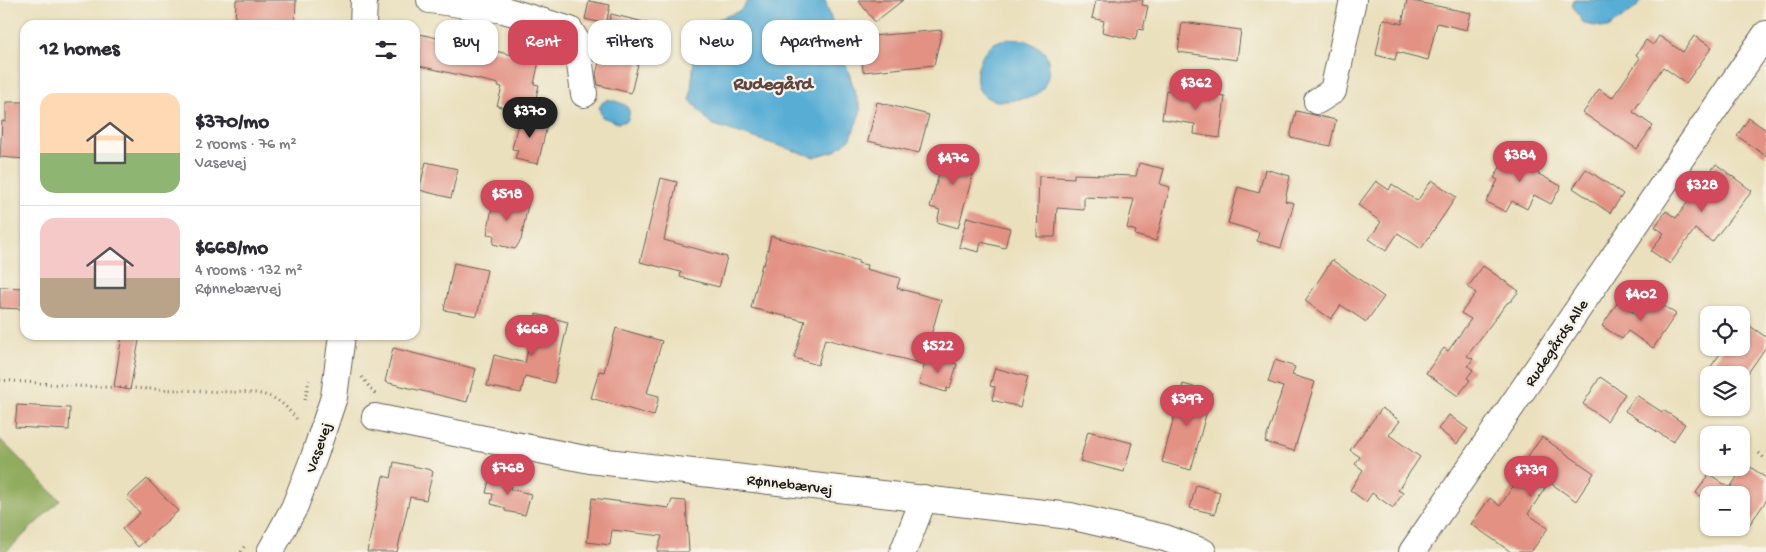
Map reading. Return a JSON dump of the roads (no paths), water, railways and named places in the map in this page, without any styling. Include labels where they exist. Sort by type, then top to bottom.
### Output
[{"type":"street","points":[[363,20],[364,0]]},
{"type":"street","points":[[430,0],[504,10],[570,30],[576,42],[584,94]]},
{"type":"street","points":[[1317,101],[1333,91],[1353,0]]},
{"type":"street","name":"Rudegårds Alle","points":[[1412,552],[1766,34]]},
{"type":"street","name":"Vasevej","points":[[270,552],[294,508],[314,458],[334,397],[341,340]]},
{"type":"street","name":"Rønnebærvej","points":[[375,417],[590,460],[1070,516],[1165,538],[1203,552]]},
{"type":"street","points":[[903,552],[924,498]]},
{"type":"water","points":[[749,0],[825,0],[832,20],[762,20],[762,65],[846,65],[861,110],[851,138],[835,151],[814,157],[711,124],[690,100],[693,65],[752,65],[752,20],[716,20],[740,11]]},
{"type":"water","points":[[1574,0],[1641,0],[1637,7],[1608,28],[1584,24],[1572,5]]},
{"type":"water","points":[[1002,40],[1026,40],[1041,49],[1047,58],[1049,70],[1043,88],[1039,93],[1030,98],[998,101],[987,98],[979,89],[976,76],[980,61],[988,48]]},
{"type":"water","points":[[608,99],[621,103],[628,108],[629,115],[627,121],[618,123],[602,117],[599,108]]},
{"type":"district","name":"Rudegård","points":[[773,82]]}]
